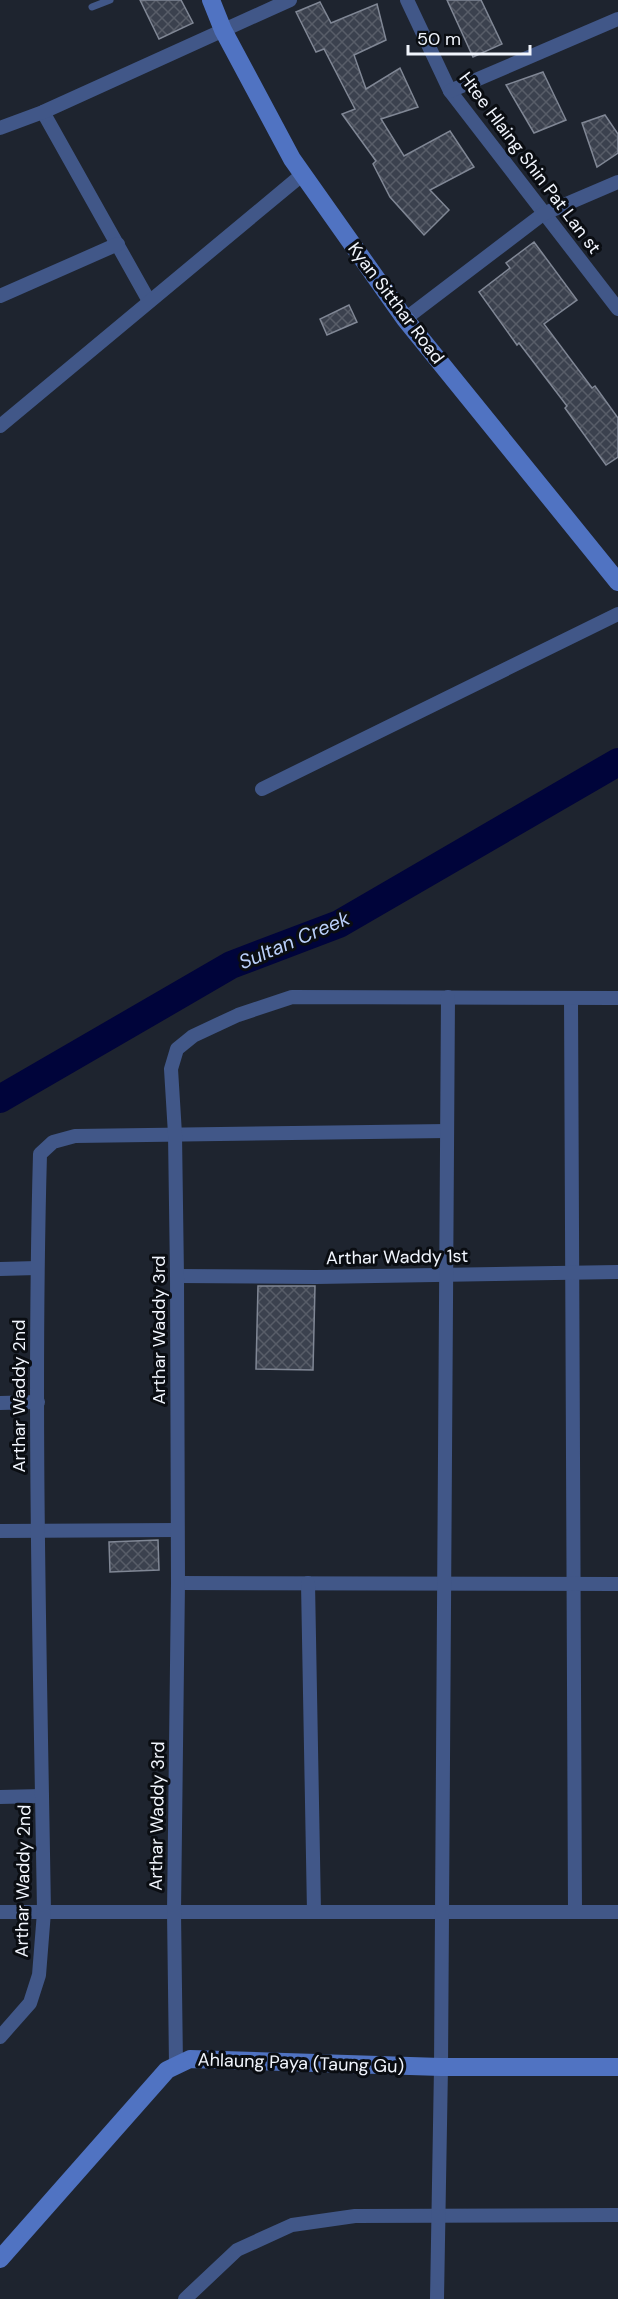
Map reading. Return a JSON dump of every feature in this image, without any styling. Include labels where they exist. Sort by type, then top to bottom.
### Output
[{"type":"street","name":"Kyan Sitthar Road","points":[[211,0],[224,30],[292,159],[405,319],[615,573]]},
{"type":"street","points":[[0,128],[43,112],[290,0]]},
{"type":"street","name":"Htee Hlaing Shin Pat Lan st","points":[[407,0],[450,91],[618,309]]},
{"type":"street","points":[[450,91],[618,19]]},
{"type":"street","points":[[43,112],[149,301]]},
{"type":"street","points":[[0,426],[303,174]]},
{"type":"street","points":[[405,319],[543,214],[618,182]]},
{"type":"street","points":[[0,296],[117,244]]},
{"type":"street","points":[[262,789],[618,614]]},
{"type":"street","name":"Arthar Waddy 3rd","points":[[176,2065],[174,1912],[178,1583],[177,1276],[175,1134],[171,1069],[177,1048],[192,1036],[238,1015],[292,997],[618,998]]},
{"type":"street","points":[[437,2299],[441,2067],[448,997]]},
{"type":"street","points":[[571,998],[575,1912]]},
{"type":"street","name":"Arthar Waddy 2nd","points":[[0,2037],[30,2002],[39,1975],[44,1912],[37,1530],[37,1268],[40,1154],[53,1142],[75,1136],[447,1131]]},
{"type":"street","points":[[0,1269],[37,1268]]},
{"type":"street","name":"Arthar Waddy 1st","points":[[177,1276],[316,1277],[618,1272]]},
{"type":"street","points":[[0,1403],[38,1402]]},
{"type":"street","points":[[0,1531],[177,1530]]},
{"type":"street","points":[[178,1583],[618,1584]]},
{"type":"street","points":[[308,1583],[314,1912]]},
{"type":"street","points":[[0,1797],[42,1796]]},
{"type":"street","points":[[0,1912],[618,1912]]},
{"type":"street","name":"Ahlaung Paya (Taung Gu)","points":[[0,2259],[167,2070],[190,2059],[441,2067],[618,2067]]},
{"type":"street","points":[[185,2299],[237,2250],[292,2225],[355,2216],[618,2215]]},
{"type":"lane","points":[[92,7],[110,0]]},
{"type":"building","points":[[140,0],[181,0],[193,23],[159,39]]},
{"type":"building","points":[[447,0],[481,0],[502,44],[473,57]]},
{"type":"building","points":[[320,2],[331,23],[377,4],[386,40],[354,55],[366,89],[400,68],[418,107],[381,119],[404,156],[450,131],[474,167],[430,190],[449,210],[424,235],[390,197],[373,164],[376,161],[342,114],[355,109],[324,49],[316,52],[296,12]]},
{"type":"building","points":[[543,72],[566,120],[534,133],[506,85]]},
{"type":"building","points":[[605,115],[618,134],[618,153],[597,167],[582,123]]},
{"type":"building","points":[[534,242],[577,300],[544,324],[592,388],[595,386],[618,418],[618,457],[606,465],[565,408],[567,406],[519,343],[517,345],[479,292],[510,268],[506,263]]},
{"type":"building","points":[[349,305],[357,322],[327,335],[320,319]]},
{"type":"building","points":[[258,1286],[315,1286],[313,1370],[256,1369]]},
{"type":"building","points":[[158,1540],[159,1570],[110,1572],[109,1542]]},
{"type":"waterway","name":"Sultan Creek","points":[[0,1099],[231,965],[339,924],[618,762]]}]
